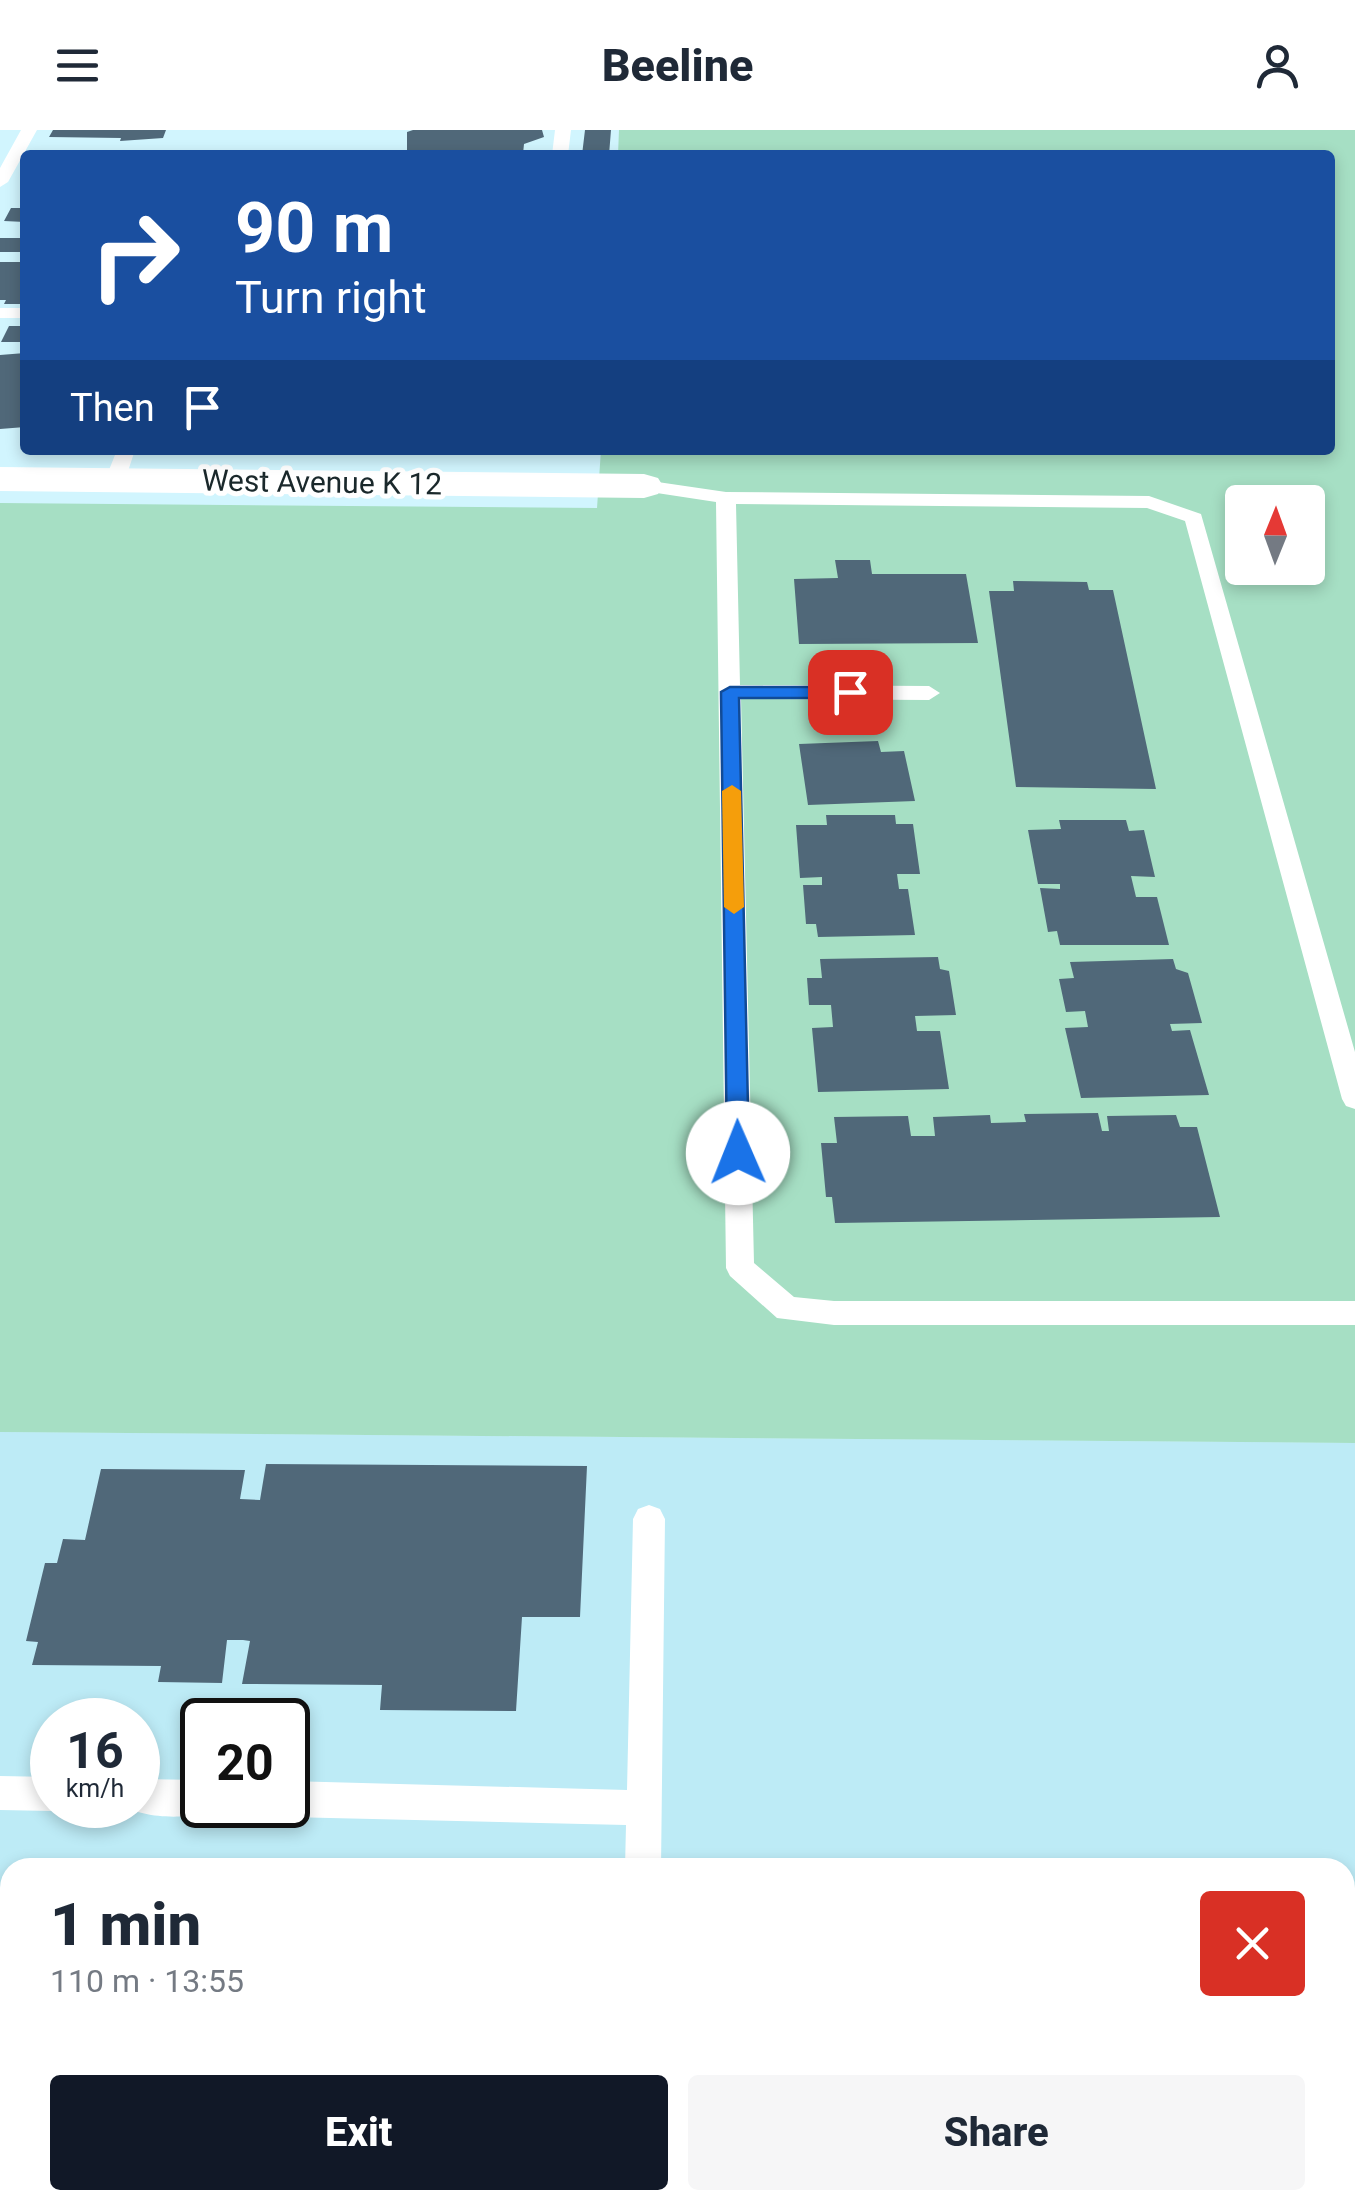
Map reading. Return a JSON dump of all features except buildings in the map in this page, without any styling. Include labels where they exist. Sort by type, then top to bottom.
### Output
[{"type":"street","name":"West Avenue K 12","points":[[0,479],[120,465],[644,486]]},
{"type":"lane","points":[[0,182],[28,130]]},
{"type":"lane","points":[[644,486],[726,498],[1149,502],[1194,518],[1355,1098]]},
{"type":"lane","points":[[726,498],[740,1268],[787,1309],[834,1313],[1355,1313]]},
{"type":"lane","points":[[730,692],[929,692]]},
{"type":"lane","points":[[643,1858],[650,1519]]},
{"type":"lane","points":[[0,1794],[30,1794]]},
{"type":"lane","points":[[310,1799],[644,1808]]},
{"type":"shaded area","points":[[0,1432],[1355,1443],[1355,1858],[0,1858]]},
{"type":"green space","points":[[619,130],[1355,130],[1355,1443],[0,1432],[0,503],[597,508],[601,455],[1335,455],[1335,150],[618,150]]},
{"type":"slow traffic","points":[[732,791],[734,907]]},
{"type":"route","points":[[738,1153],[730,692],[850,692]]}]
